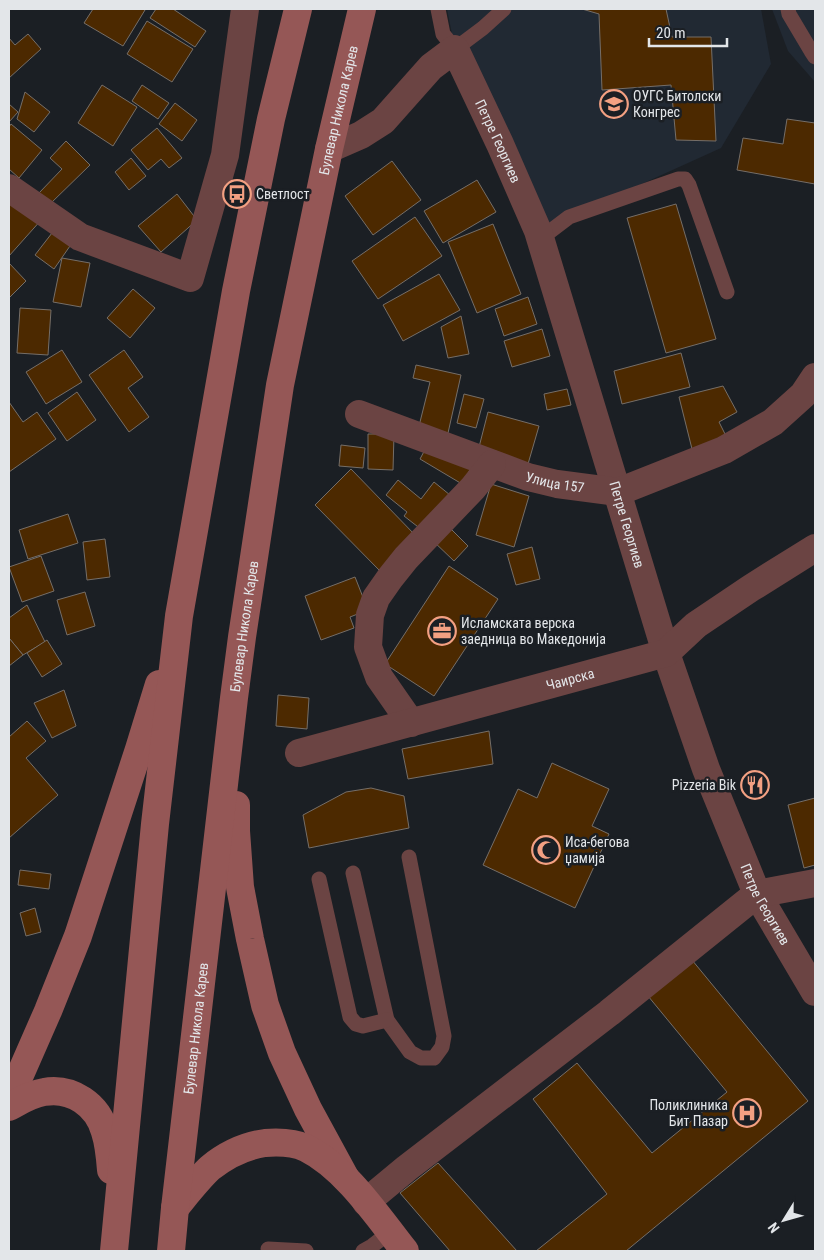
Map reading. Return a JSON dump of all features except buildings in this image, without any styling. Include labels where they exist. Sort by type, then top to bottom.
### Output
[{"type":"street","points":[[9,188],[80,237],[190,278],[225,155],[245,9]]},
{"type":"street","points":[[115,1239],[155,824],[179,616],[236,291],[271,119],[298,9]]},
{"type":"street","name":"Булевар Никола Карев","points":[[171,1251],[234,698],[280,385],[329,149],[362,9]]},
{"type":"street","points":[[329,149],[361,135],[383,121],[431,66],[455,49]]},
{"type":"street","name":"Петре Георгиев","points":[[455,49],[500,144],[538,231],[666,653],[706,769],[757,894],[815,992]]},
{"type":"street","name":"Улица 157","points":[[359,414],[528,477],[557,484],[618,492],[724,450],[773,422],[802,395],[815,377]]},
{"type":"street","points":[[411,723],[379,677],[368,647],[370,614],[376,598],[406,558],[474,488],[492,464]]},
{"type":"street","name":"Чаирска","points":[[300,753],[666,653],[696,625],[815,548]]},
{"type":"street","points":[[9,1100],[78,936],[139,749],[179,616]]},
{"type":"street","points":[[234,698],[236,832],[240,887],[250,940],[265,1004],[282,1053],[308,1109],[345,1177]]},
{"type":"street","points":[[366,1202],[407,1168],[609,1013],[757,894],[815,883]]},
{"type":"street","points":[[9,1107],[35,1094],[60,1091],[77,1096],[90,1106],[102,1122],[109,1151],[115,1239]]},
{"type":"street","points":[[175,1208],[209,1169],[234,1152],[254,1145],[274,1142],[290,1143],[320,1157],[345,1177],[398,1242]]},
{"type":"lane","points":[[438,9],[443,34],[455,49],[504,9]]},
{"type":"lane","points":[[788,9],[815,57]]},
{"type":"lane","points":[[540,239],[569,217],[678,179],[685,179],[689,185],[727,292]]},
{"type":"lane","points":[[353,873],[387,1020],[410,1052],[422,1058],[434,1058],[442,1047],[444,1036],[409,857]]},
{"type":"lane","points":[[319,879],[350,1017],[356,1024],[363,1026],[387,1020]]},
{"type":"lane","points":[[363,1251],[372,1246],[398,1242]]},
{"type":"lane","points":[[268,1249],[306,1251]]},
{"type":"shaded area","name":"ОУГС Битолски Конгрес","points":[[447,9],[761,9],[771,64],[721,148],[538,231],[455,49]]},
{"type":"shaded area","points":[[772,9],[815,9],[815,82],[788,51]]},
{"type":"place","name":"ОУГС Битолски Конгрес","points":[[614,104]]},
{"type":"place","name":"Светлост","points":[[237,194]]},
{"type":"place","name":"Исламската верска заедница во Македонија","points":[[442,631]]},
{"type":"place","name":"Pizzeria Bik","points":[[755,785]]},
{"type":"place","name":"Иса-бегова џамија","points":[[546,850]]},
{"type":"place","name":"Поликлиника Бит Пазар","points":[[747,1113]]}]
